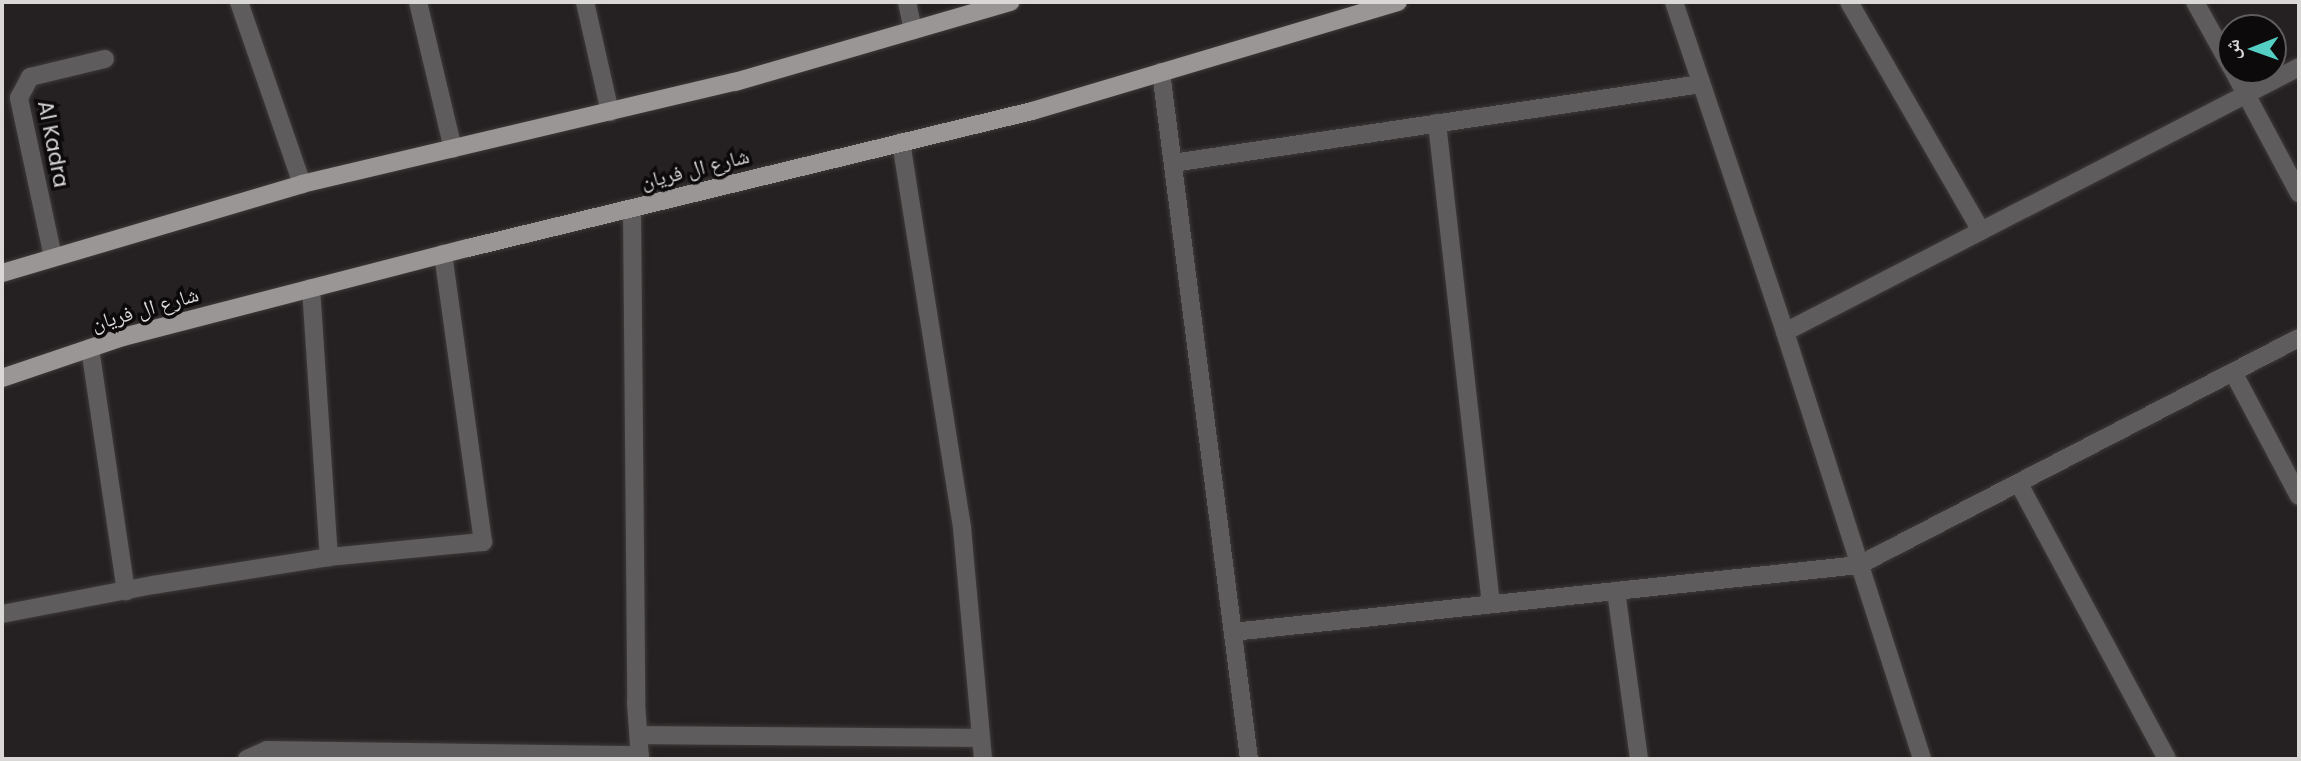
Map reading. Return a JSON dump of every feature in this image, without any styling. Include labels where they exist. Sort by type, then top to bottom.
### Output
[{"type":"main road","points":[[2,273],[302,184],[734,82],[1011,2]]},
{"type":"main road","name":"شارع ال فريان","points":[[2,378],[122,337],[311,288],[1032,111],[1398,2]]},
{"type":"street","points":[[239,2],[302,184]]},
{"type":"street","points":[[418,2],[453,149]]},
{"type":"street","points":[[586,2],[610,112]]},
{"type":"street","points":[[907,2],[913,30]]},
{"type":"street","points":[[1674,2],[1785,332],[1922,759]]},
{"type":"street","points":[[1849,2],[1981,232]]},
{"type":"street","points":[[2195,2],[2217,42]]},
{"type":"street","name":"Al Kadra","points":[[54,257],[19,97],[30,77],[105,59]]},
{"type":"street","points":[[1785,332],[2299,67]]},
{"type":"street","points":[[1161,72],[1249,759]]},
{"type":"street","points":[[1173,163],[1701,84]]},
{"type":"street","points":[[2240,84],[2299,193]]},
{"type":"street","points":[[1437,123],[1492,604]]},
{"type":"street","points":[[901,142],[962,528],[983,759]]},
{"type":"street","points":[[247,759],[268,755],[640,757],[632,208]]},
{"type":"street","points":[[2,614],[329,557],[484,542],[443,254]]},
{"type":"street","points":[[311,288],[329,557]]},
{"type":"street","points":[[1233,632],[1859,565],[2234,374],[2299,338]]},
{"type":"street","points":[[90,348],[127,591]]},
{"type":"street","points":[[2234,374],[2299,496]]},
{"type":"street","points":[[2019,484],[2167,759]]},
{"type":"street","points":[[1616,591],[1639,759]]},
{"type":"street","points":[[639,735],[981,738]]}]
